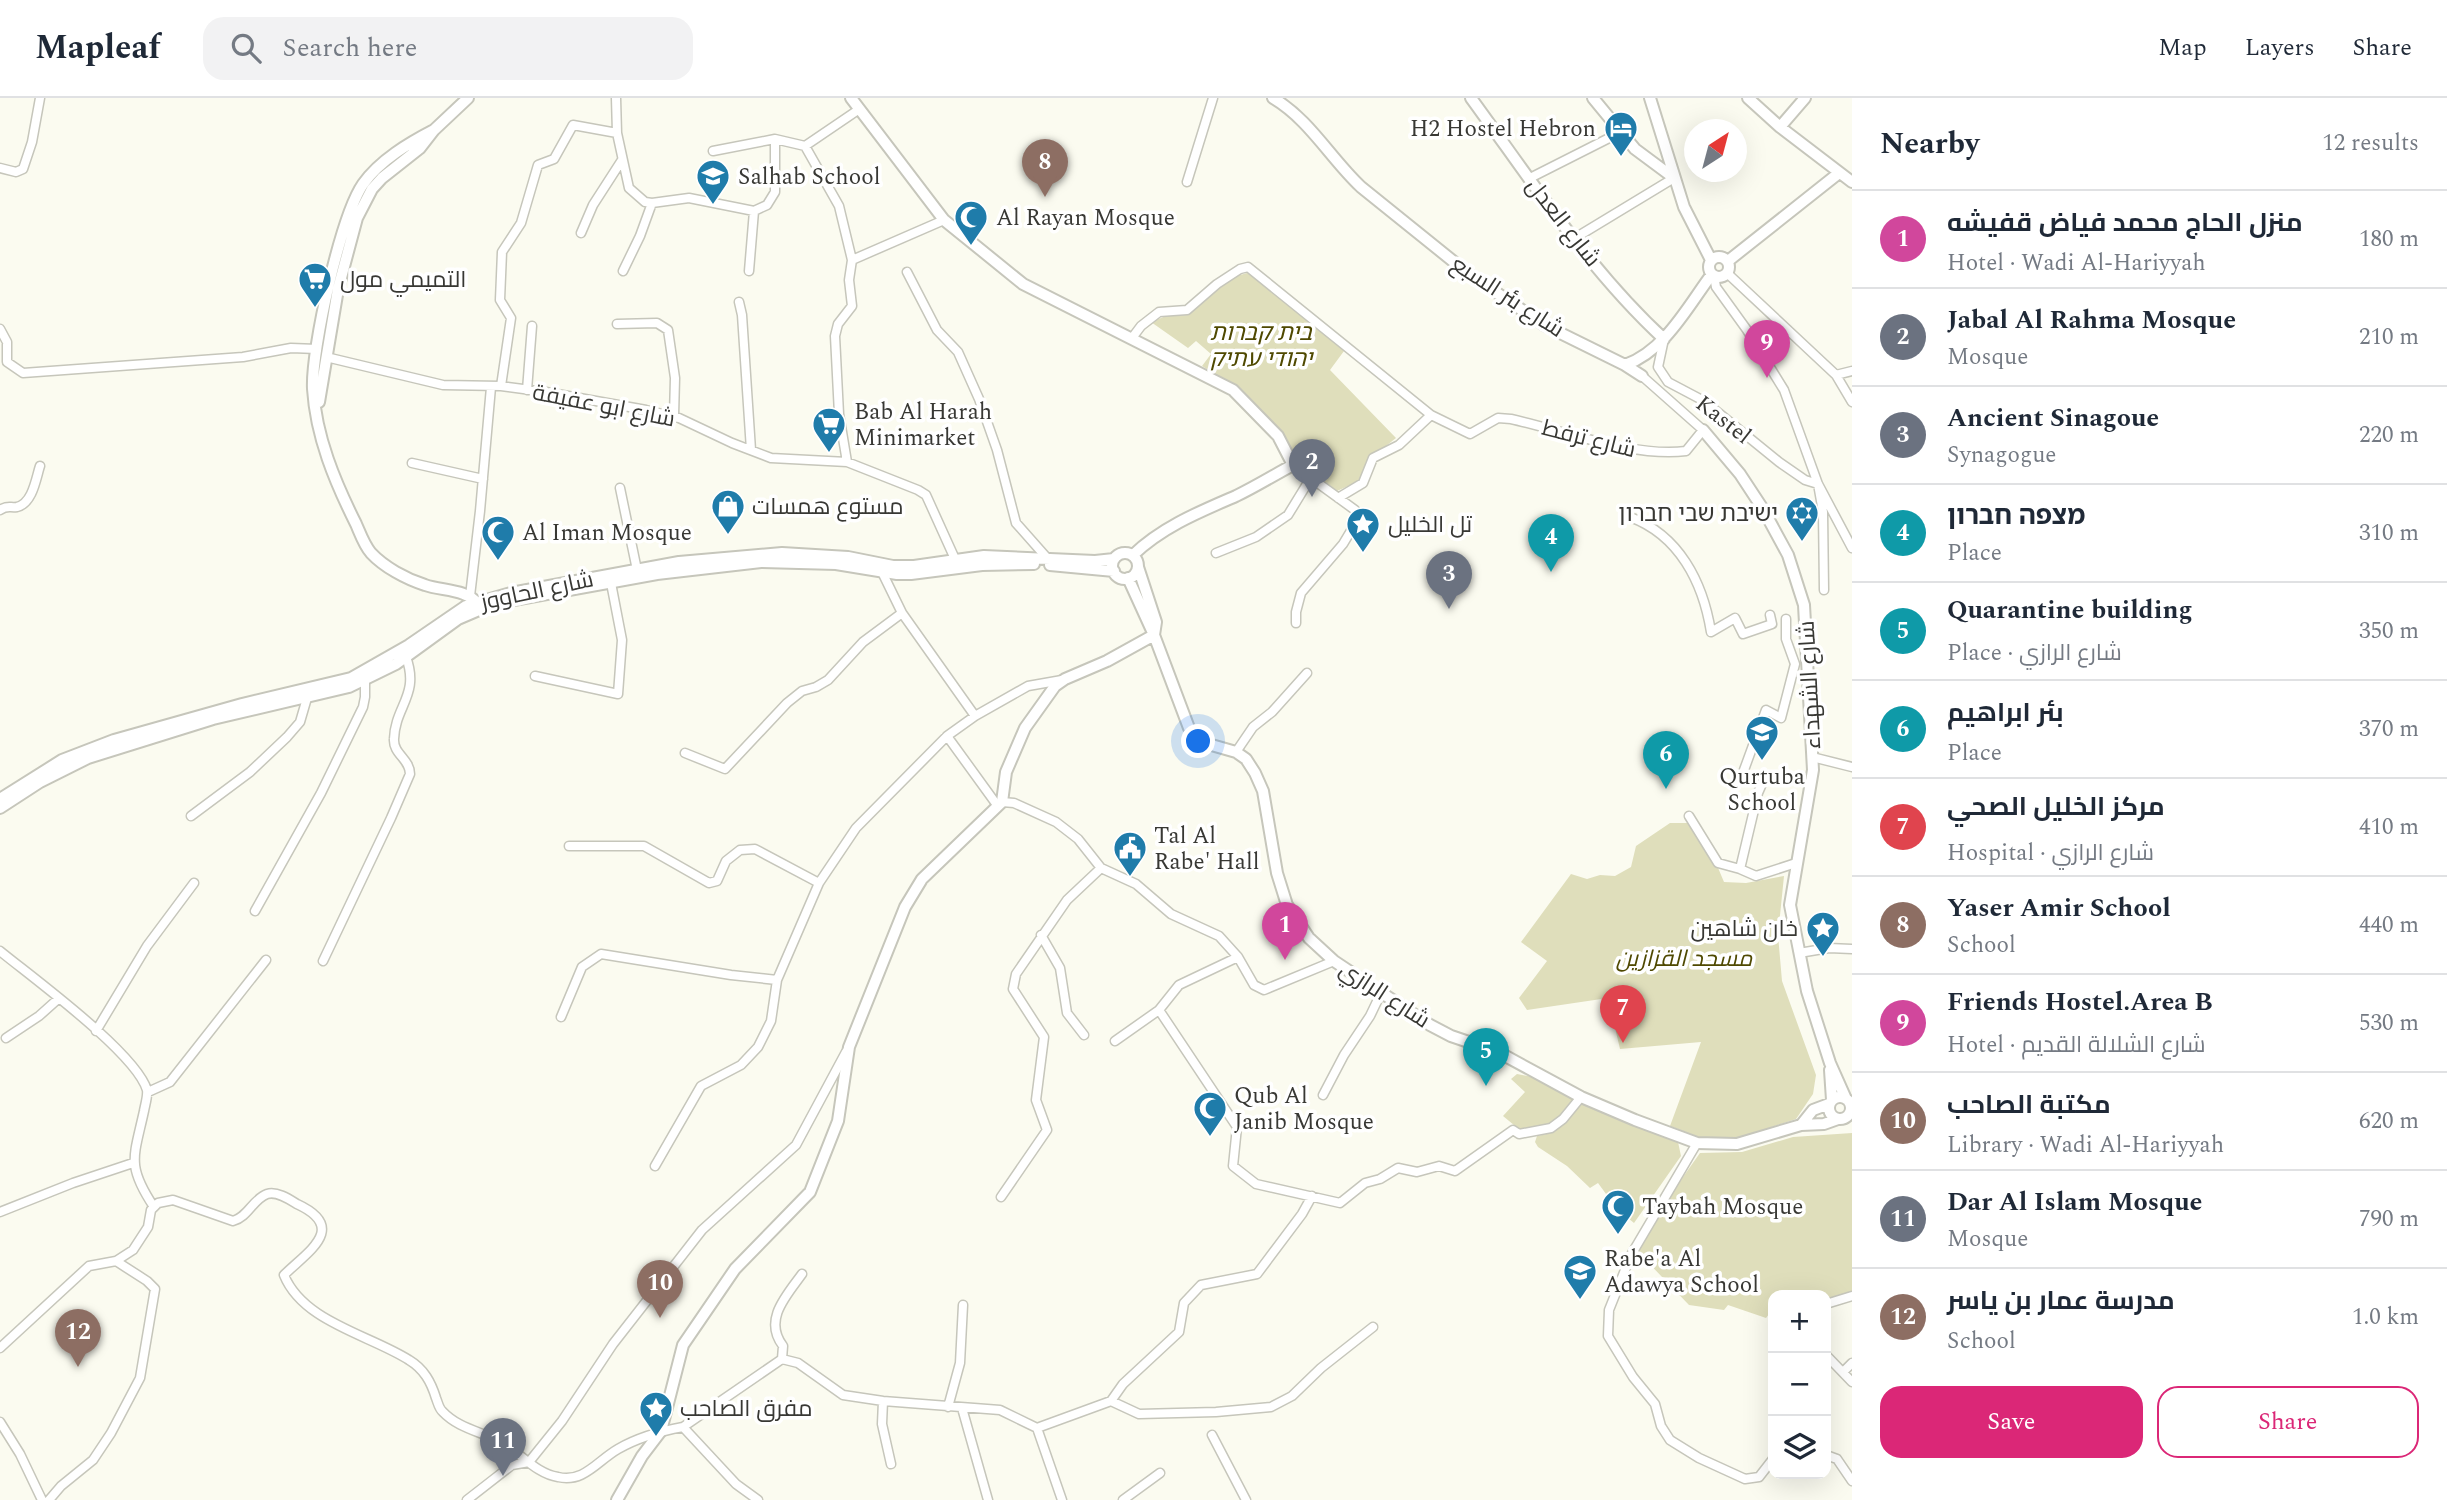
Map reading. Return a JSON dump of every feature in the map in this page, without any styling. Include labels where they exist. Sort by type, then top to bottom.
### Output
[{"type":"main road","points":[[468,98],[434,130],[413,141],[382,164],[356,195],[335,263],[313,388],[322,440],[333,477],[369,551],[395,571],[423,585],[476,602],[719,565],[761,562],[836,564],[911,575],[982,565],[1030,564],[1114,571]]},
{"type":"main road","points":[[851,98],[944,220],[1023,284],[1233,390],[1278,436],[1293,465],[1235,496],[1195,513],[1145,544],[1135,561],[1135,574],[1128,578],[1119,577],[1114,571],[1114,559],[1120,554],[1135,561],[1156,622],[1154,635]]},
{"type":"main road","name":"شارع بئر السبع","points":[[1273,98],[1309,127],[1346,174],[1469,274],[1544,324],[1625,365]]},
{"type":"main road","name":"شارع بئر السبع","points":[[1283,98],[1316,127],[1353,171],[1361,187]]},
{"type":"main road","name":"شارع العدل","points":[[1471,98],[1632,310],[1664,339]]},
{"type":"main road","points":[[1593,98],[1634,149],[1674,178]]},
{"type":"main road","points":[[1650,98],[1684,207],[1711,260],[1709,269],[1713,275]]},
{"type":"main road","points":[[1748,98],[1780,127],[1852,182]]},
{"type":"main road","points":[[1780,127],[1805,98]]},
{"type":"main road","points":[[1713,275],[1723,276],[1728,267],[1839,173]]},
{"type":"main road","points":[[1711,260],[1719,256],[1728,267]]},
{"type":"main road","points":[[1625,365],[1635,362],[1664,339],[1713,275]]},
{"type":"main road","name":"شارع الشهداء","points":[[1625,365],[1642,376]]},
{"type":"main road","name":"شارع الشهداء","points":[[1703,430],[1718,446],[1763,509],[1788,555],[1804,605],[1813,770],[1790,905],[1807,991],[1830,1063]]},
{"type":"main road","name":"شارع الحاووز","points":[[0,799],[62,760],[104,744],[242,704],[351,678],[409,645],[451,615],[476,602],[511,593],[679,562],[782,553],[848,557],[893,566],[914,566],[984,556],[1095,561],[1114,559]]},
{"type":"main road","points":[[1128,578],[1154,635],[1189,728],[1198,739],[1236,752]]},
{"type":"main road","points":[[0,808],[40,782],[88,758],[213,719],[349,687],[406,657],[458,619],[476,602]]},
{"type":"main road","points":[[617,1500],[642,1456],[661,1431],[683,1345],[735,1269],[810,1192],[838,1121],[849,1047],[905,907],[922,879],[1000,803],[1006,772],[1025,728],[1048,695],[1065,679],[1107,661],[1154,635]]},
{"type":"main road","name":"شارع الرازي","points":[[1236,752],[1246,759],[1263,791],[1277,873],[1287,905],[1309,938],[1334,961],[1451,1036],[1498,1052],[1581,1097],[1697,1143],[1737,1144],[1801,1125],[1845,1120]]},
{"type":"main road","points":[[1830,1063],[1849,1102],[1850,1112],[1845,1120],[1830,1114],[1830,1063]]},
{"type":"main road","points":[[1830,1102],[1837,1097],[1849,1102]]},
{"type":"main road","name":"شارع الرازي","points":[[1801,1125],[1813,1110],[1830,1102]]},
{"type":"street","points":[[0,167],[16,172],[23,169],[32,142],[40,98]]},
{"type":"street","points":[[616,98],[617,133],[629,188],[645,202],[652,204],[689,198],[754,211],[767,205],[775,192],[775,139]]},
{"type":"street","points":[[1186,182],[1213,98]]},
{"type":"street","points":[[713,151],[775,139],[805,146],[858,110]]},
{"type":"street","points":[[501,386],[511,318],[500,300],[502,252],[521,223],[538,165],[554,159],[573,125],[617,133]]},
{"type":"street","points":[[1530,178],[1621,132]]},
{"type":"street","points":[[805,146],[839,206],[852,260],[849,280],[852,304],[838,324],[835,335],[839,414],[847,462]]},
{"type":"street","points":[[581,233],[593,205],[622,160]]},
{"type":"street","points":[[1575,238],[1674,178]]},
{"type":"street","points":[[623,271],[652,204]]},
{"type":"street","points":[[749,271],[754,211]]},
{"type":"street","points":[[852,260],[944,220]]},
{"type":"street","points":[[1132,338],[1141,326],[1159,312],[1187,310],[1217,285],[1240,269],[1248,267],[1432,415],[1399,445],[1373,458],[1363,483],[1338,498]]},
{"type":"street","points":[[1728,267],[1836,375],[1852,402]]},
{"type":"street","points":[[907,272],[937,330],[958,352],[974,387],[998,450],[1016,523],[1047,558]]},
{"type":"street","points":[[1713,275],[1716,287],[1784,390],[1818,484],[1824,512],[1824,590]]},
{"type":"street","points":[[739,302],[751,450]]},
{"type":"street","points":[[617,324],[657,323],[668,330],[675,378],[674,416]]},
{"type":"street","points":[[527,390],[532,326]]},
{"type":"street","name":"شارع ابو عفيفة","points":[[0,329],[7,342],[7,362],[23,373],[243,357],[290,348],[321,353],[443,385],[501,386],[546,392],[674,416],[771,458],[847,462],[918,489],[926,495],[955,559]]},
{"type":"street","name":"Kastel","points":[[1664,339],[1658,366],[1668,382],[1704,401],[1779,462],[1805,480],[1818,484]]},
{"type":"street","points":[[1836,375],[1852,371]]},
{"type":"street","name":"شارع الشهداء","points":[[1642,376],[1703,430]]},
{"type":"street","points":[[476,602],[491,387]]},
{"type":"street","name":"شارع ترفط","points":[[1432,415],[1470,434],[1498,418],[1511,419],[1634,449],[1669,454],[1686,452],[1703,430]]},
{"type":"street","points":[[412,463],[483,479]]},
{"type":"street","points":[[1293,465],[1355,510],[1358,519],[1343,544],[1301,593],[1296,623]]},
{"type":"street","points":[[0,510],[5,506],[17,507],[25,503],[32,492],[40,466]]},
{"type":"street","points":[[1216,553],[1256,537],[1288,515],[1310,479]]},
{"type":"street","points":[[1818,484],[1852,548]]},
{"type":"street","points":[[620,488],[637,570]]},
{"type":"street","points":[[1630,517],[1658,531],[1685,561],[1705,599],[1711,632],[1735,618],[1743,634],[1772,624],[1769,615]]},
{"type":"street","points":[[882,572],[902,613],[975,716]]},
{"type":"street","points":[[535,676],[618,694],[622,640],[611,583]]},
{"type":"street","points":[[685,752],[725,769],[787,703],[802,691],[828,680],[863,642],[902,613]]},
{"type":"street","points":[[1744,769],[1766,710],[1781,718],[1795,664],[1786,639],[1786,619]]},
{"type":"street","points":[[323,961],[410,774],[410,766],[394,746],[394,735],[412,680],[406,657]]},
{"type":"street","points":[[1236,752],[1253,727],[1272,712],[1307,673]]},
{"type":"street","points":[[655,1166],[701,1086],[741,1065],[758,1047],[771,1021],[777,980],[819,883],[856,828],[947,736],[975,716],[1028,686],[1065,679]]},
{"type":"street","points":[[255,911],[321,793],[363,707],[365,680]]},
{"type":"street","points":[[191,816],[250,772],[287,737],[300,722],[307,698]]},
{"type":"street","points":[[947,736],[1000,803],[1014,803],[1056,822],[1078,839],[1101,869],[1136,884],[1171,914],[1219,936],[1238,957],[1255,985],[1264,990],[1334,961]]},
{"type":"street","points":[[1812,757],[1852,767]]},
{"type":"street","points":[[1740,869],[1758,793],[1765,777]]},
{"type":"street","points":[[1689,816],[1718,863],[1756,876],[1796,863]]},
{"type":"street","points":[[569,846],[644,846],[709,883],[717,880],[726,861],[740,850],[755,849],[819,883]]},
{"type":"street","points":[[1001,1197],[1046,1130],[1036,1100],[1044,1037],[1013,989],[1016,974],[1067,900],[1101,869]]},
{"type":"street","points":[[96,1031],[147,946],[194,883]]},
{"type":"street","points":[[1041,935],[1060,968],[1067,1013],[1084,1035]]},
{"type":"street","points":[[1799,953],[1829,948],[1852,949]]},
{"type":"street","points":[[0,951],[96,1031],[134,1067],[148,1092],[133,1163],[139,1184],[154,1207]]},
{"type":"street","points":[[561,1017],[582,967],[601,954],[777,980]]},
{"type":"street","points":[[1115,1041],[1159,1010],[1180,985],[1238,957]]},
{"type":"street","points":[[148,1092],[170,1082],[266,960]]},
{"type":"street","points":[[1323,1095],[1343,1055],[1370,1016],[1381,993]]},
{"type":"street","points":[[6,1038],[39,1016],[58,999]]},
{"type":"street","points":[[1159,1010],[1237,1127],[1233,1166],[1256,1184],[1340,1203],[1365,1183],[1381,1180],[1398,1168],[1417,1172],[1439,1166],[1455,1171],[1513,1130],[1518,1134],[1551,1128],[1563,1119],[1581,1097]]},
{"type":"street","points":[[467,1500],[512,1465],[529,1462],[562,1421],[613,1344],[702,1230],[796,1145],[849,1047]]},
{"type":"street","points":[[1697,1143],[1631,1255],[1609,1310],[1608,1336],[1633,1377],[1654,1404],[1661,1426],[1671,1440],[1699,1458],[1745,1479],[1759,1477],[1768,1465]]},
{"type":"street","points":[[0,1212],[133,1163]]},
{"type":"street","points":[[0,1348],[89,1266],[116,1261],[133,1250],[148,1227],[154,1207],[164,1200],[173,1200],[236,1221],[263,1196],[271,1194],[308,1209],[321,1222],[322,1232],[317,1245],[284,1275],[288,1285],[303,1302],[331,1321],[411,1360],[424,1371],[441,1411],[459,1424],[505,1444],[546,1474],[559,1478],[583,1476],[618,1449],[661,1431],[683,1427],[782,1359],[798,1363],[843,1395],[883,1401],[1000,1410],[1037,1428],[1062,1500]]},
{"type":"street","points":[[1037,1428],[1111,1401],[1123,1384],[1179,1332],[1184,1303],[1201,1285],[1257,1274],[1302,1214],[1312,1196]]},
{"type":"street","points":[[49,1500],[61,1486],[93,1460],[111,1433],[140,1378],[155,1289],[141,1276],[116,1261]]},
{"type":"street","points":[[782,1359],[783,1346],[777,1338],[775,1318],[779,1307],[802,1275]]},
{"type":"street","points":[[1831,1302],[1852,1296]]},
{"type":"street","points":[[948,1407],[960,1363],[963,1305]]},
{"type":"street","points":[[1111,1401],[1139,1414],[1271,1407],[1292,1396],[1321,1368],[1373,1327]]},
{"type":"street","points":[[1831,1360],[1852,1382]]},
{"type":"street","points":[[1843,1372],[1852,1363]]},
{"type":"street","points":[[883,1401],[883,1424],[891,1464]]},
{"type":"street","points":[[962,1408],[988,1500]]},
{"type":"street","points":[[0,1422],[20,1454],[42,1500]]},
{"type":"street","points":[[683,1427],[736,1484],[758,1500]]},
{"type":"street","points":[[1212,1435],[1246,1500]]},
{"type":"street","points":[[1831,1457],[1838,1459],[1852,1481]]},
{"type":"street","points":[[1123,1500],[1160,1473]]},
{"type":"green space","name":"בית קברות יהודי עתיק","points":[[1247,273],[1260,280],[1344,351],[1330,370],[1396,438],[1366,462],[1359,481],[1337,491],[1295,458],[1278,429],[1243,392],[1202,366],[1211,354],[1196,341],[1188,348],[1151,322],[1166,316],[1188,315],[1230,278]]},
{"type":"green space","name":"مسجد القزازين","points":[[1670,823],[1692,823],[1724,882],[1746,883],[1784,876],[1778,935],[1782,981],[1816,1075],[1813,1094],[1796,1119],[1739,1138],[1704,1139],[1670,1126],[1701,1042],[1620,1049],[1608,998],[1527,1010],[1519,998],[1547,961],[1521,942],[1571,874],[1587,879],[1600,875],[1615,876],[1631,867],[1636,846]]},
{"type":"green space","points":[[1517,1074],[1538,1078],[1573,1097],[1573,1101],[1554,1123],[1520,1130],[1503,1116],[1525,1092],[1511,1079]]},
{"type":"green space","points":[[1580,1104],[1593,1105],[1678,1142],[1681,1156],[1634,1223],[1617,1209],[1598,1183],[1590,1188],[1567,1166],[1538,1147],[1535,1142],[1537,1136],[1562,1125]]},
{"type":"green space","points":[[1852,1133],[1852,1291],[1831,1299],[1831,1290],[1768,1290],[1766,1318],[1728,1305],[1724,1310],[1689,1305],[1638,1252],[1661,1208],[1700,1153],[1742,1152],[1793,1137]]},
{"type":"place","name":"H2 Hostel Hebron","points":[[1621,158]]},
{"type":"place","name":"Yaser Amir School","points":[[1045,197]]},
{"type":"place","name":"Salhab School","points":[[713,206]]},
{"type":"place","name":"Al Rayan Mosque","points":[[971,247]]},
{"type":"place","name":"التميمي مول","points":[[315,309]]},
{"type":"place","name":"Friends Hostel.Area B","points":[[1767,378]]},
{"type":"place","name":"Bab Al Harah Minimarket","points":[[829,454]]},
{"type":"place","name":"Jabal Al Rahma Mosque","points":[[1312,497]]},
{"type":"place","name":"مستوع همسات","points":[[728,536]]},
{"type":"place","name":"ישיבת שבי חברון","points":[[1802,543]]},
{"type":"place","name":"تل الخليل","points":[[1363,554]]},
{"type":"place","name":"Al Iman Mosque","points":[[498,562]]},
{"type":"place","name":"מצפה חברון","points":[[1551,572]]},
{"type":"place","name":"Ancient Sinagoue","points":[[1449,609]]},
{"type":"place","name":"Qurtuba School","points":[[1762,762]]},
{"type":"place","name":"بئر ابراهيم","points":[[1666,789]]},
{"type":"place","name":"Tal Al Rabe' Hall","points":[[1130,878]]},
{"type":"place","name":"خان شاهين","points":[[1823,958]]},
{"type":"place","name":"منزل الحاج محمد فياض قفيشه","points":[[1285,960]]},
{"type":"place","name":"مركز الخليل الصحي","points":[[1623,1043]]},
{"type":"place","name":"Quarantine building","points":[[1486,1086]]},
{"type":"place","name":"Qub Al Janib Mosque","points":[[1210,1138]]},
{"type":"place","name":"Taybah Mosque","points":[[1618,1236]]},
{"type":"place","name":"Rabe'a Al Adawya School","points":[[1580,1301]]},
{"type":"place","name":"مكتبة الصاحب","points":[[660,1318]]},
{"type":"place","name":"مدرسة عمار بن ياسر","points":[[78,1367]]},
{"type":"place","name":"مفرق الصاحب","points":[[656,1438]]},
{"type":"place","name":"Dar Al Islam Mosque","points":[[503,1476]]}]
